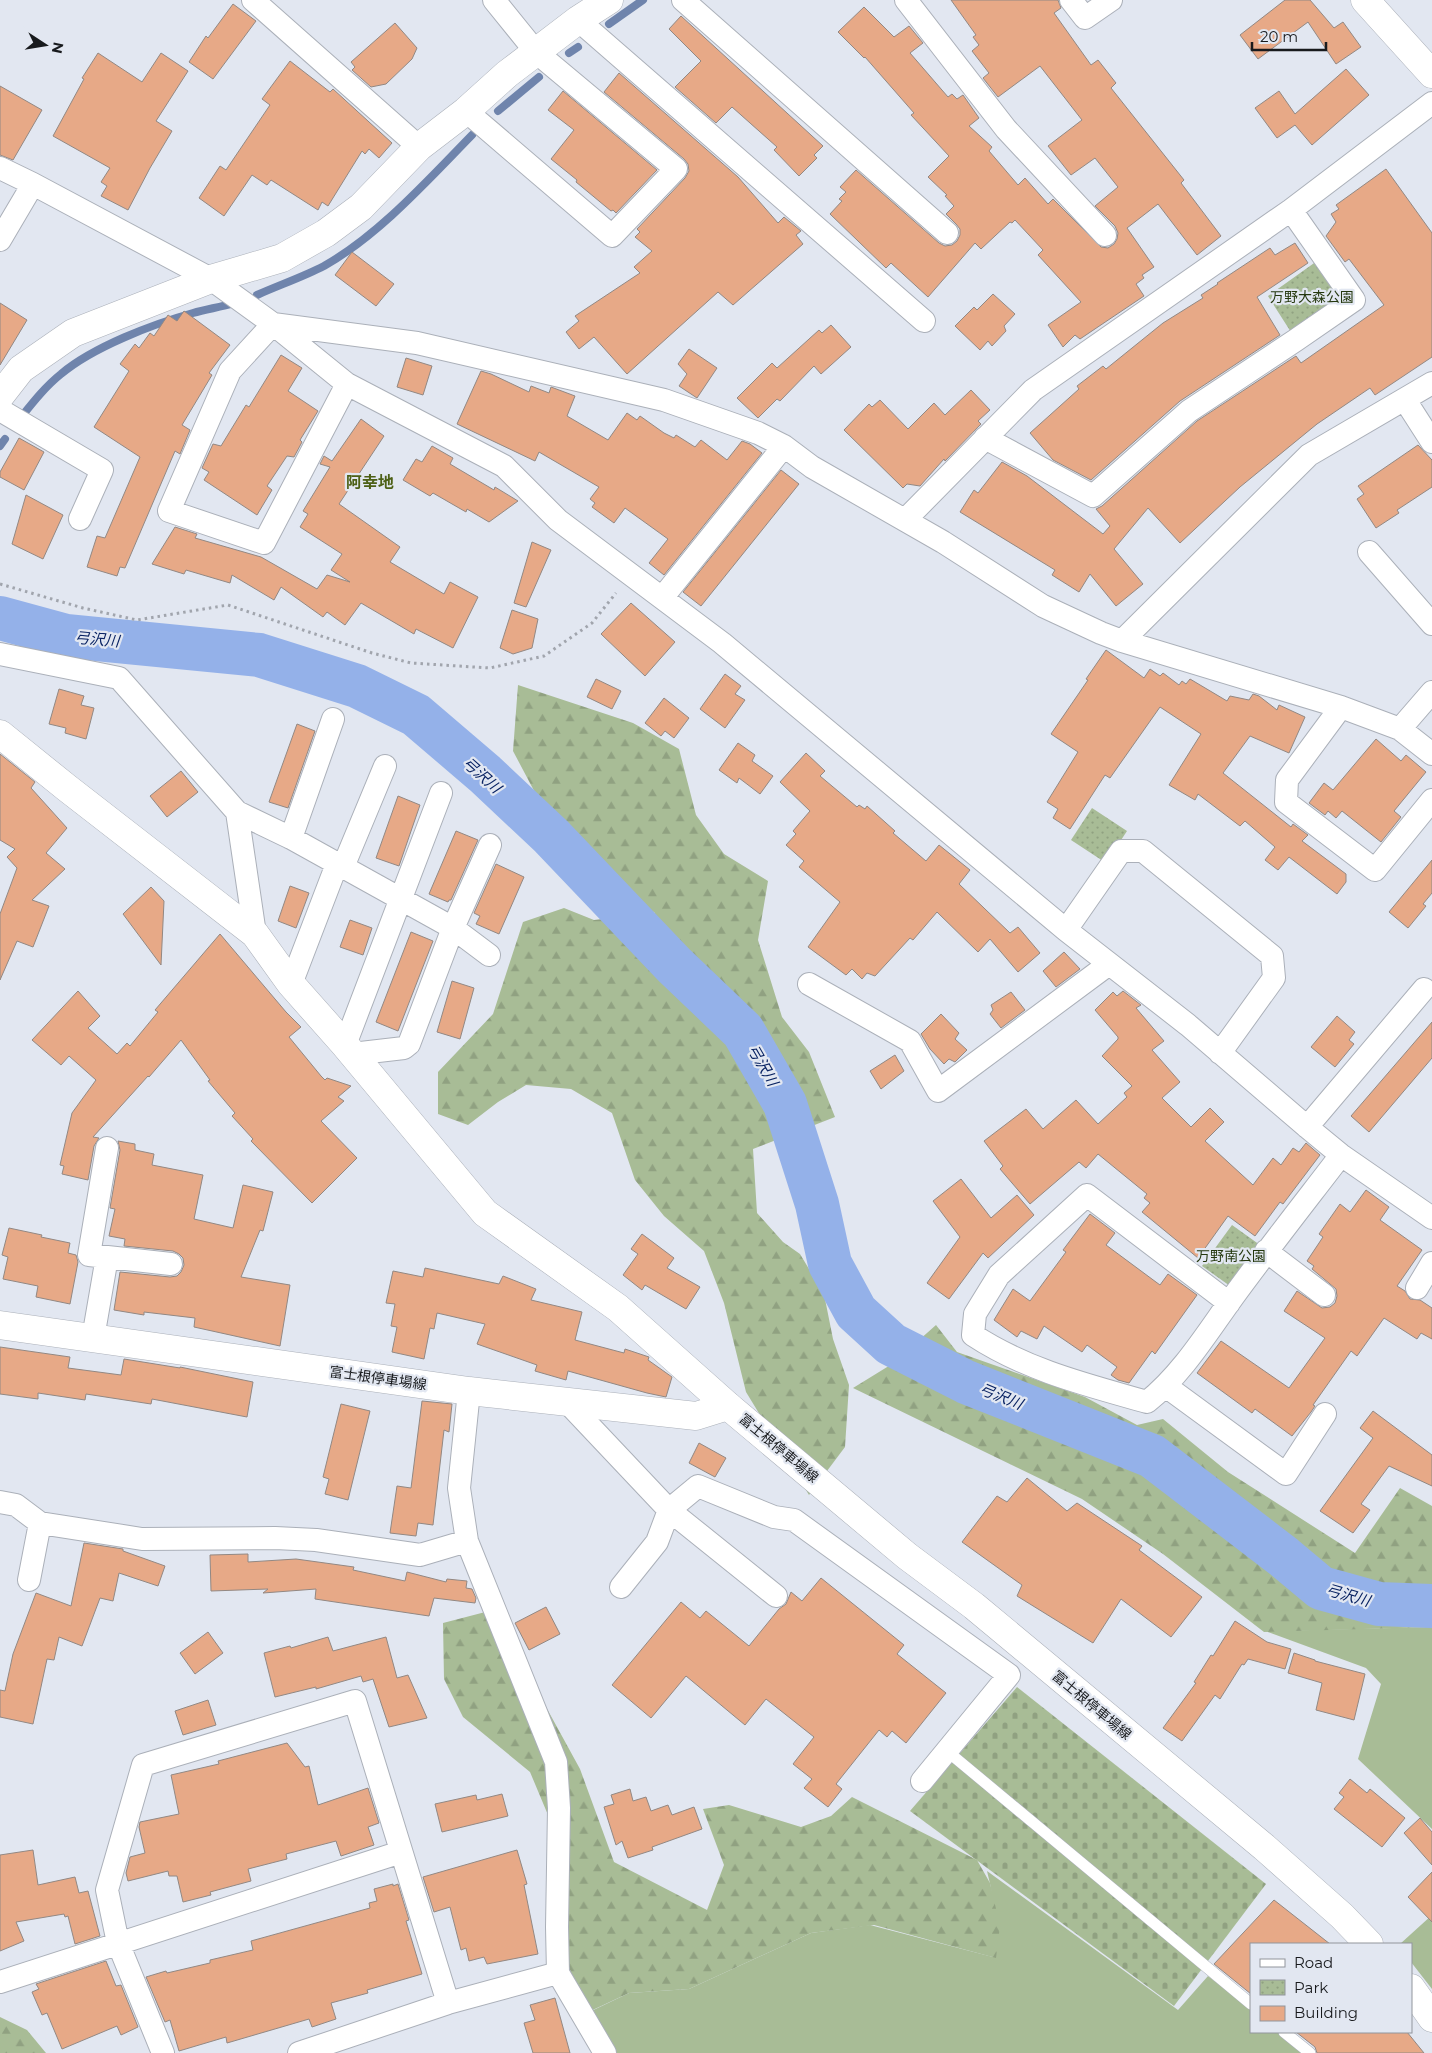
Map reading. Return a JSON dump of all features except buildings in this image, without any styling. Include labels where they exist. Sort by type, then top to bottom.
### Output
[{"type":"street","points":[[253,0],[419,147]]},
{"type":"street","points":[[466,111],[612,236],[676,169],[536,52],[494,0]]},
{"type":"street","points":[[0,396],[21,370],[74,333],[211,279],[282,258],[326,233],[361,207],[419,147],[466,111],[507,74],[578,20],[609,0]]},
{"type":"street","points":[[682,0],[947,233]]},
{"type":"street","points":[[906,0],[1006,129],[1105,235]]},
{"type":"street","points":[[1071,0],[1085,18],[1111,0]]},
{"type":"street","points":[[1365,0],[1432,74]]},
{"type":"street","points":[[578,20],[924,321]]},
{"type":"street","points":[[905,520],[1033,390],[1291,210],[1432,103]]},
{"type":"street","points":[[0,168],[211,279],[273,324],[347,384],[504,466],[558,520],[722,643],[1066,930],[1220,1053],[1307,1128],[1341,1155],[1432,1218]]},
{"type":"street","points":[[0,240],[33,184]]},
{"type":"street","points":[[985,438],[1093,496],[1188,410],[1354,300],[1291,210]]},
{"type":"street","points":[[273,324],[230,371],[169,511],[264,543],[347,384]]},
{"type":"street","points":[[273,324],[417,343],[664,400],[758,433],[784,446],[812,467],[943,542],[1043,606],[1122,641],[1342,708],[1400,729],[1432,754]]},
{"type":"street","points":[[1122,641],[1309,455],[1432,383]]},
{"type":"street","points":[[1405,400],[1432,442]]},
{"type":"street","points":[[0,410],[102,470],[80,519]]},
{"type":"street","points":[[662,598],[784,446]]},
{"type":"street","points":[[1369,552],[1432,624]]},
{"type":"street","points":[[0,654],[119,678],[237,812],[291,838],[453,928],[489,955]]},
{"type":"street","points":[[1400,729],[1432,692]]},
{"type":"street","points":[[1342,708],[1287,780],[1286,802],[1375,870],[1432,800]]},
{"type":"street","points":[[291,838],[333,719]]},
{"type":"street","points":[[0,734],[255,934],[291,984],[484,1213],[618,1308],[728,1406]]},
{"type":"street","points":[[291,984],[340,865],[385,766]]},
{"type":"street","points":[[348,1050],[399,899],[441,793]]},
{"type":"street","points":[[237,812],[255,934]]},
{"type":"street","points":[[348,1050],[404,1048],[409,1044],[453,928],[490,845]]},
{"type":"street","points":[[1066,930],[1121,851],[1143,851],[1272,956],[1274,978],[1220,1053]]},
{"type":"street","points":[[810,984],[910,1041],[938,1091],[1109,964]]},
{"type":"street","points":[[1307,1128],[1424,989]]},
{"type":"street","points":[[107,1148],[89,1255],[171,1264]]},
{"type":"street","points":[[1229,1303],[1087,1195],[999,1275],[975,1314],[973,1334],[1014,1359],[1055,1375],[1147,1402],[1167,1387],[1229,1303],[1266,1252],[1341,1155]]},
{"type":"street","points":[[1266,1252],[1324,1294]]},
{"type":"street","points":[[93,1338],[107,1257]]},
{"type":"street","points":[[1417,1288],[1432,1263]]},
{"type":"street","name":"富士根停車場線","points":[[0,1326],[469,1391],[567,1402],[696,1416],[728,1406],[907,1556],[974,1606],[1264,1847],[1342,1916],[1368,1943]]},
{"type":"street","points":[[1167,1387],[1286,1474],[1325,1414]]},
{"type":"street","points":[[469,1391],[459,1488],[467,1541],[556,1762],[559,1808],[558,1973],[605,2053]]},
{"type":"street","points":[[567,1402],[669,1510],[776,1596]]},
{"type":"street","points":[[621,1587],[657,1542],[669,1510],[698,1486],[774,1517],[794,1520],[1009,1675],[922,1781]]},
{"type":"street","points":[[0,1502],[16,1505],[40,1523],[142,1539],[275,1538],[316,1540],[420,1555],[467,1541]]},
{"type":"street","points":[[29,1580],[40,1523]]},
{"type":"street","points":[[163,2053],[118,1943],[107,1890],[143,1765],[355,1701],[448,2003]]},
{"type":"street","points":[[0,1982],[402,1852]]},
{"type":"street","points":[[299,2053],[448,2003],[558,1973]]},
{"type":"street","points":[[1412,1989],[1432,2018]]},
{"type":"lane","points":[[947,1751],[1250,2003]]},
{"type":"lane","points":[[1285,2033],[1310,2053]]},
{"type":"path","points":[[0,584],[83,608],[137,620],[228,605],[372,653],[411,663],[490,668],[544,656],[592,623],[631,575]]},
{"type":"green space","name":"万野大森公園","points":[[1324,256],[1354,300],[1296,340],[1268,296]]},
{"type":"green space","points":[[518,685],[633,723],[679,749],[696,815],[724,854],[768,881],[758,940],[782,1017],[809,1052],[835,1117],[753,1149],[757,1213],[783,1242],[800,1254],[824,1294],[833,1339],[849,1385],[845,1447],[809,1495],[746,1392],[724,1303],[704,1251],[664,1216],[635,1180],[612,1113],[571,1089],[526,1085],[498,1102],[468,1125],[438,1114],[438,1072],[493,1014],[523,922],[564,908],[594,920],[655,913],[567,853],[513,751]]},
{"type":"green space","points":[[1092,808],[1127,831],[1106,863],[1071,840]]},
{"type":"green space","name":"万野南公園","points":[[1232,1225],[1260,1245],[1230,1286],[1202,1266]]},
{"type":"green space","points":[[936,1325],[957,1352],[1085,1397],[1137,1425],[1163,1419],[1228,1472],[1355,1553],[1400,1488],[1432,1506],[1432,1627],[1264,1632],[1163,1554],[1082,1499],[853,1388],[892,1364]]},
{"type":"green space","points":[[493,1610],[580,1769],[614,1862],[707,1910],[724,1865],[703,1809],[729,1805],[801,1827],[831,1816],[852,1797],[977,1860],[990,1883],[1000,1926],[996,1958],[874,1925],[811,1933],[689,1989],[629,1993],[582,2015],[569,1966],[561,1846],[530,1772],[463,1717],[444,1679],[443,1623]]},
{"type":"green space","points":[[1432,1627],[1432,1829],[1358,1759],[1381,1684],[1366,1668],[1265,1631]]},
{"type":"green space","points":[[1017,1687],[1266,1884],[1174,2006],[910,1811]]},
{"type":"green space","points":[[987,1871],[1178,2010],[1208,1976],[1250,2008],[1250,2033],[1280,2033],[1306,2053],[605,2053],[583,2015],[629,1993],[689,1989],[811,1933],[870,1925],[993,1957],[991,1888]]},
{"type":"green space","points":[[1432,1915],[1432,1989],[1412,1963],[1412,1943],[1401,1943]]},
{"type":"green space","points":[[0,2017],[27,2030],[46,2053],[0,2053]]},
{"type":"waterway","points":[[609,24],[643,0]]},
{"type":"waterway","points":[[569,53],[578,47]]},
{"type":"waterway","points":[[498,111],[539,77]]},
{"type":"waterway","points":[[257,295],[324,266],[364,239],[402,206],[472,135]]},
{"type":"waterway","points":[[22,416],[40,394],[56,379],[74,364],[106,346],[160,323],[234,303]]},
{"type":"waterway","points":[[0,446],[5,439]]},
{"type":"waterway","name":"弓沢川","points":[[0,618],[66,636],[259,655],[357,686],[416,715],[485,774],[551,836],[674,965],[743,1031],[785,1104],[817,1204],[830,1264],[856,1312],[891,1344],[966,1382],[1152,1456],[1284,1557],[1321,1588],[1379,1604],[1432,1606]]},
{"type":"district","name":"阿幸地","points":[[370,482]]}]
